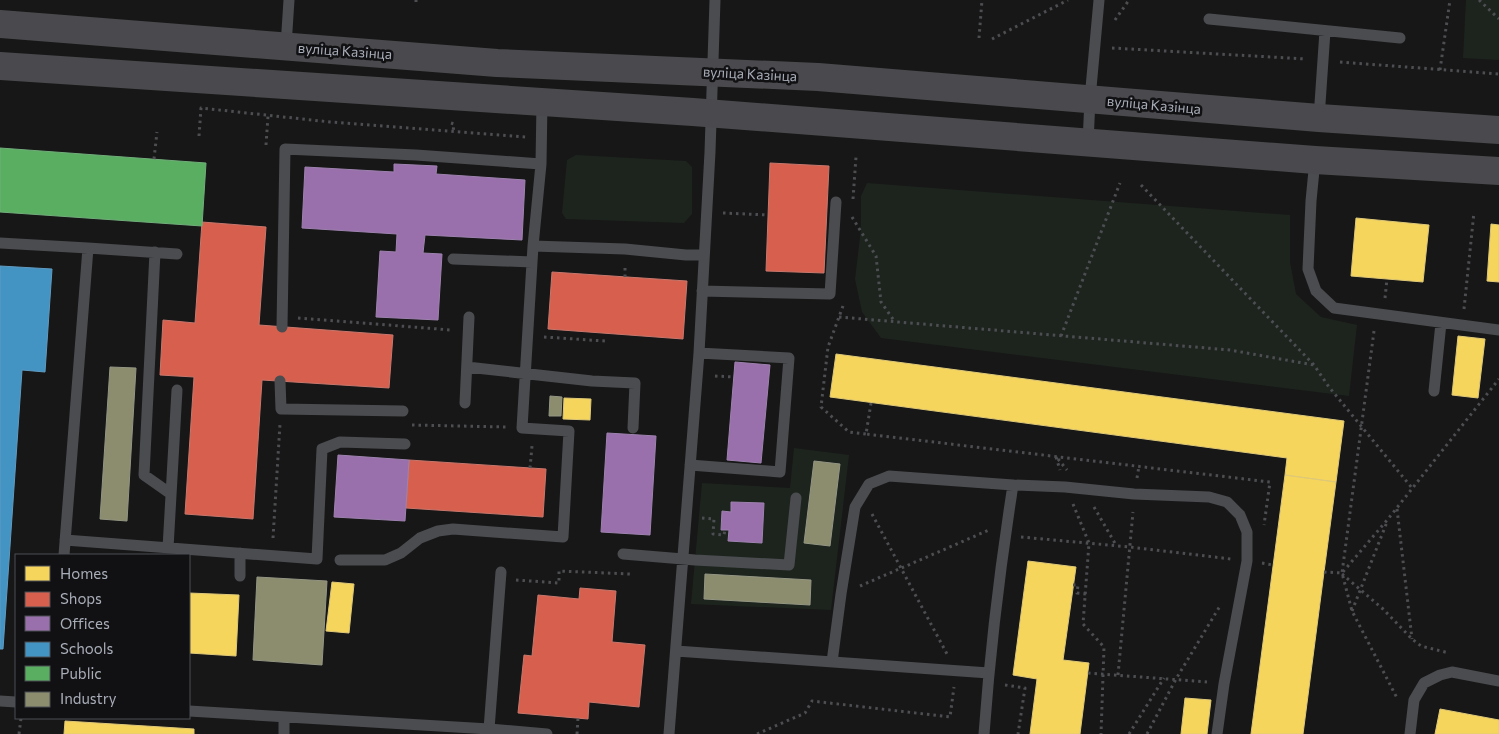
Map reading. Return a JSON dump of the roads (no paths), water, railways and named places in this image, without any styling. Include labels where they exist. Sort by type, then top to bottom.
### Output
[{"type":"main road","name":"вуліца Казінца","points":[[0,24],[497,63],[818,77],[1318,118],[1499,130]]},
{"type":"main road","points":[[0,66],[542,102],[1315,160],[1499,171]]},
{"type":"lane","points":[[286,46],[289,0]]},
{"type":"lane","points":[[669,734],[699,353],[712,114],[715,0]]},
{"type":"lane","points":[[1088,143],[1098,0]]},
{"type":"lane","points":[[1209,19],[1400,38]]},
{"type":"lane","points":[[1318,118],[1325,31]]},
{"type":"lane","points":[[340,560],[385,560],[401,553],[420,538],[438,531],[453,529],[563,537],[569,430],[527,428],[526,372],[533,246],[541,164],[542,102]]},
{"type":"lane","points":[[282,322],[285,149],[416,155],[541,164]]},
{"type":"lane","points":[[1315,160],[1308,269],[1316,291],[1334,308],[1499,330]]},
{"type":"lane","points":[[702,291],[830,294],[836,202]]},
{"type":"lane","points":[[0,243],[177,254]]},
{"type":"lane","points":[[533,246],[625,249],[704,255]]},
{"type":"lane","points":[[64,554],[88,248]]},
{"type":"lane","points":[[155,252],[144,475],[171,494]]},
{"type":"lane","points":[[453,260],[532,262]]},
{"type":"lane","points":[[465,403],[469,317]]},
{"type":"lane","points":[[1434,392],[1441,323]]},
{"type":"lane","points":[[690,465],[780,472],[789,358],[699,353]]},
{"type":"lane","points":[[467,367],[635,383],[633,428]]},
{"type":"lane","points":[[280,381],[281,409],[403,411]]},
{"type":"lane","points":[[175,550],[171,494],[177,390]]},
{"type":"lane","points":[[65,540],[175,550],[317,559],[322,449],[340,442],[405,444]]},
{"type":"lane","points":[[832,662],[841,594],[856,507],[869,484],[889,476],[1065,487],[1134,494],[1210,497],[1227,502],[1240,516],[1247,532],[1247,560],[1224,684],[1217,734]]},
{"type":"lane","points":[[984,734],[989,674],[1013,485]]},
{"type":"lane","points":[[623,554],[789,565],[796,498]]},
{"type":"lane","points":[[240,553],[240,576]]},
{"type":"lane","points":[[489,729],[501,576]]},
{"type":"lane","points":[[676,651],[989,674]]},
{"type":"lane","points":[[1411,728],[1414,700],[1424,683],[1440,675],[1452,672],[1499,681]]},
{"type":"lane","points":[[0,700],[15,702]]},
{"type":"lane","points":[[190,711],[547,734]]},
{"type":"lane","points":[[284,717],[284,734]]}]
